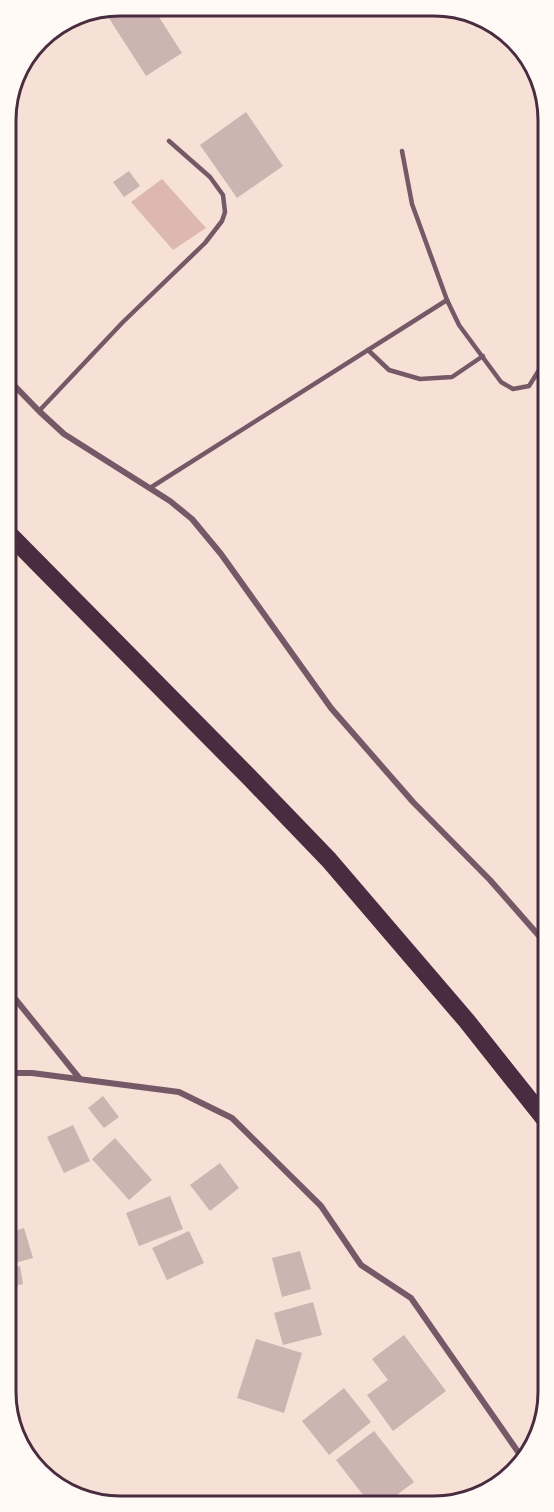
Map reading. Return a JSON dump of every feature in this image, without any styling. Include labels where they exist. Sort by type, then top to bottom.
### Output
[{"type":"highway","points":[[17,542],[328,860],[466,1020],[537,1110]]},
{"type":"street","points":[[17,388],[64,434],[183,510],[203,531],[331,708],[407,794],[490,880],[537,934]]},
{"type":"street","points":[[16,1000],[80,1079]]},
{"type":"street","points":[[16,1073],[32,1073],[179,1092],[232,1119],[321,1206],[361,1265],[411,1298],[518,1452]]},
{"type":"lane","points":[[39,411],[123,322],[205,243],[222,221],[225,212],[223,195],[210,177],[169,141]]},
{"type":"lane","points":[[402,151],[412,204],[447,300],[459,325],[501,382],[513,389],[529,386],[538,372]]},
{"type":"lane","points":[[150,488],[447,300]]},
{"type":"lane","points":[[368,350],[389,370],[420,379],[452,377],[483,356]]},
{"type":"shaded area","points":[[162,179],[206,228],[173,250],[131,202]]},
{"type":"building","points":[[158,16],[182,53],[146,76],[108,17]]},
{"type":"building","points":[[246,112],[283,166],[237,198],[200,145]]},
{"type":"building","points":[[129,171],[140,186],[124,197],[113,182]]},
{"type":"building","points":[[103,1096],[119,1117],[104,1128],[88,1108]]},
{"type":"building","points":[[73,1125],[90,1161],[64,1173],[47,1137]]},
{"type":"building","points":[[115,1138],[152,1180],[129,1200],[92,1159]]},
{"type":"building","points":[[220,1163],[239,1188],[210,1211],[190,1185]]},
{"type":"building","points":[[170,1196],[183,1229],[139,1246],[126,1213]]},
{"type":"building","points":[[24,1228],[33,1258],[16,1263],[16,1230]]},
{"type":"building","points":[[189,1231],[204,1263],[167,1280],[152,1248]]},
{"type":"building","points":[[300,1251],[311,1289],[282,1297],[272,1258]]},
{"type":"building","points":[[20,1266],[23,1284],[16,1286],[16,1267]]},
{"type":"building","points":[[313,1302],[322,1335],[283,1345],[274,1313]]},
{"type":"building","points":[[404,1335],[446,1391],[393,1431],[367,1395],[388,1380],[372,1359]]},
{"type":"building","points":[[256,1339],[302,1353],[284,1413],[237,1398]]},
{"type":"building","points":[[344,1388],[371,1422],[329,1455],[302,1421]]},
{"type":"building","points":[[374,1431],[414,1482],[396,1496],[364,1496],[336,1460]]}]
